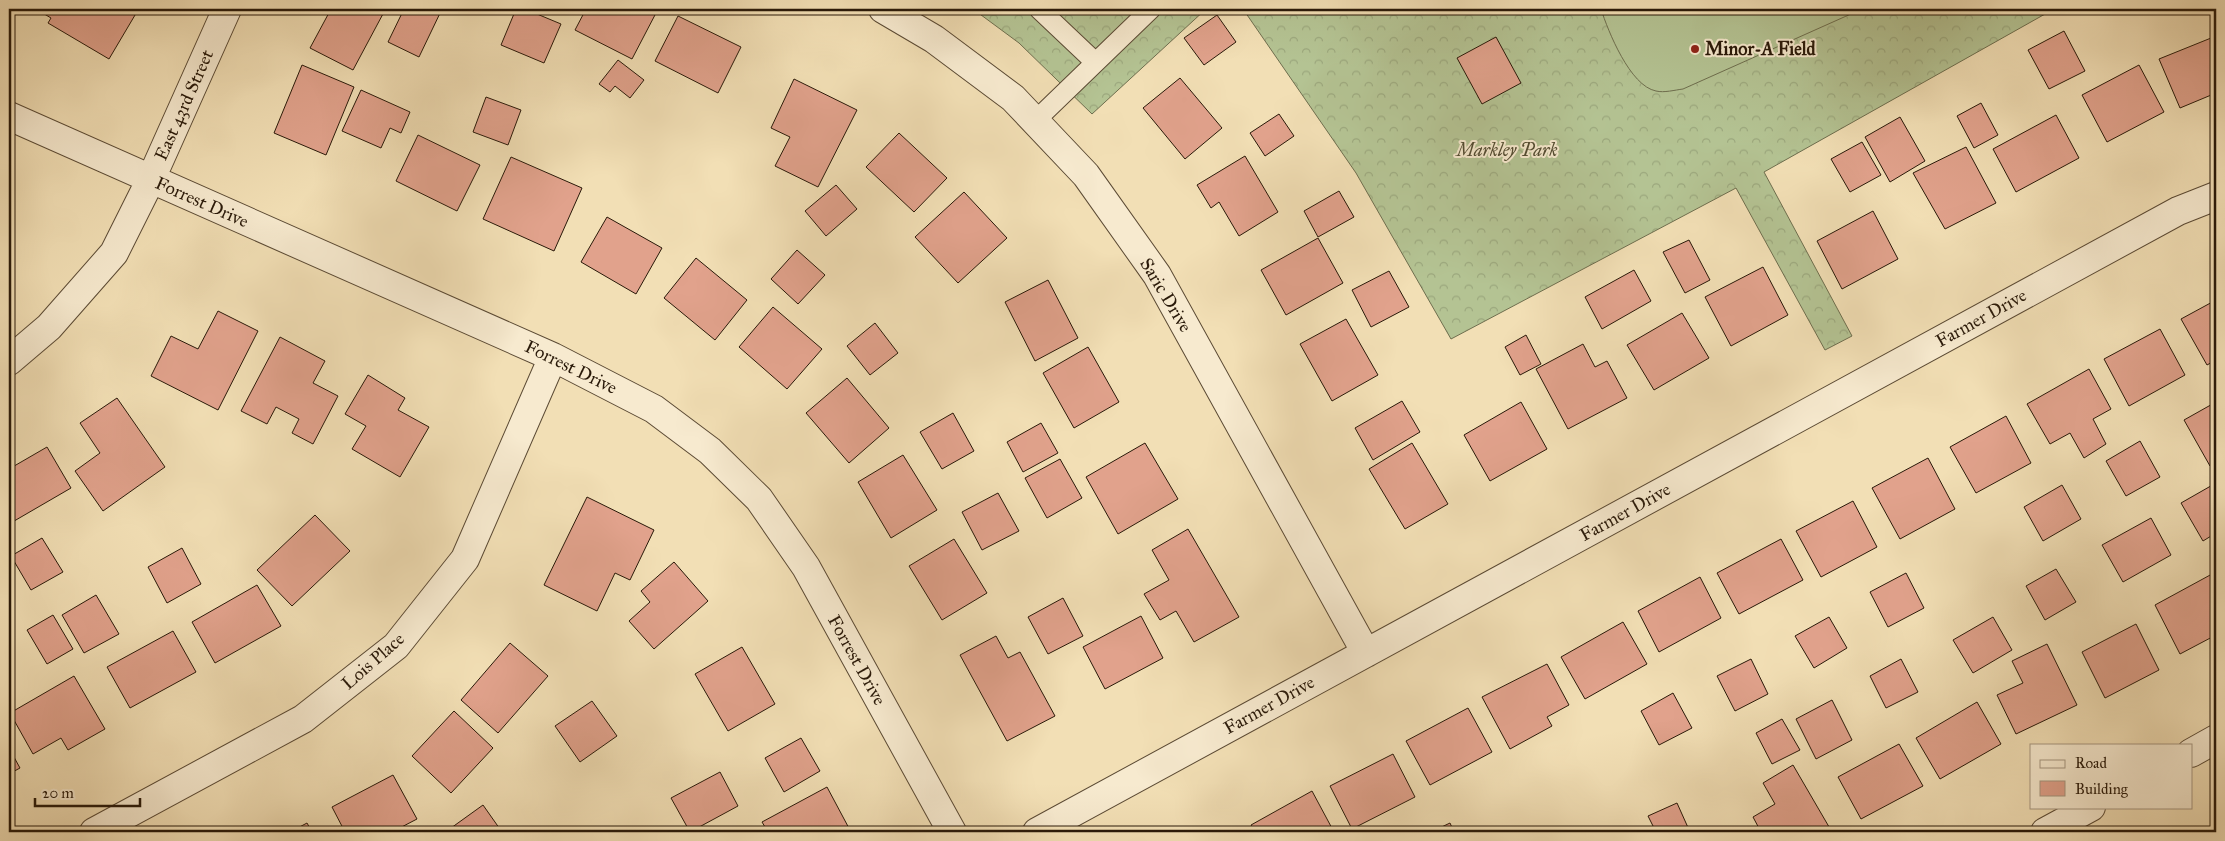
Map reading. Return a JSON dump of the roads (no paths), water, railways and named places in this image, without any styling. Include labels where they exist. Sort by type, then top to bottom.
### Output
[{"type":"street","name":"East 43rd Street","points":[[9,361],[49,328],[114,253],[151,179],[227,9]]},
{"type":"street","name":"Saric Drive","points":[[882,9],[934,38],[1013,98],[1086,176],[1157,276],[1366,652]]},
{"type":"street","name":"Forrest Drive","points":[[9,116],[553,357],[654,409],[710,451],[759,499],[806,567],[952,832]]},
{"type":"street","name":"Farmer Drive","points":[[1036,832],[2178,211],[2216,196]]},
{"type":"street","name":"Lois Place","points":[[94,832],[303,719],[396,646],[465,560],[553,357]]},
{"type":"street","points":[[2192,752],[2216,739]]},
{"type":"street","points":[[2045,832],[2089,808]]},
{"type":"lane","points":[[1039,9],[1095,62]]},
{"type":"lane","points":[[1034,121],[1151,9]]},
{"type":"place","name":"Minor-A Field","points":[[1695,49]]},
{"type":"park label","name":"Markley Park","points":[[1507,150]]}]
